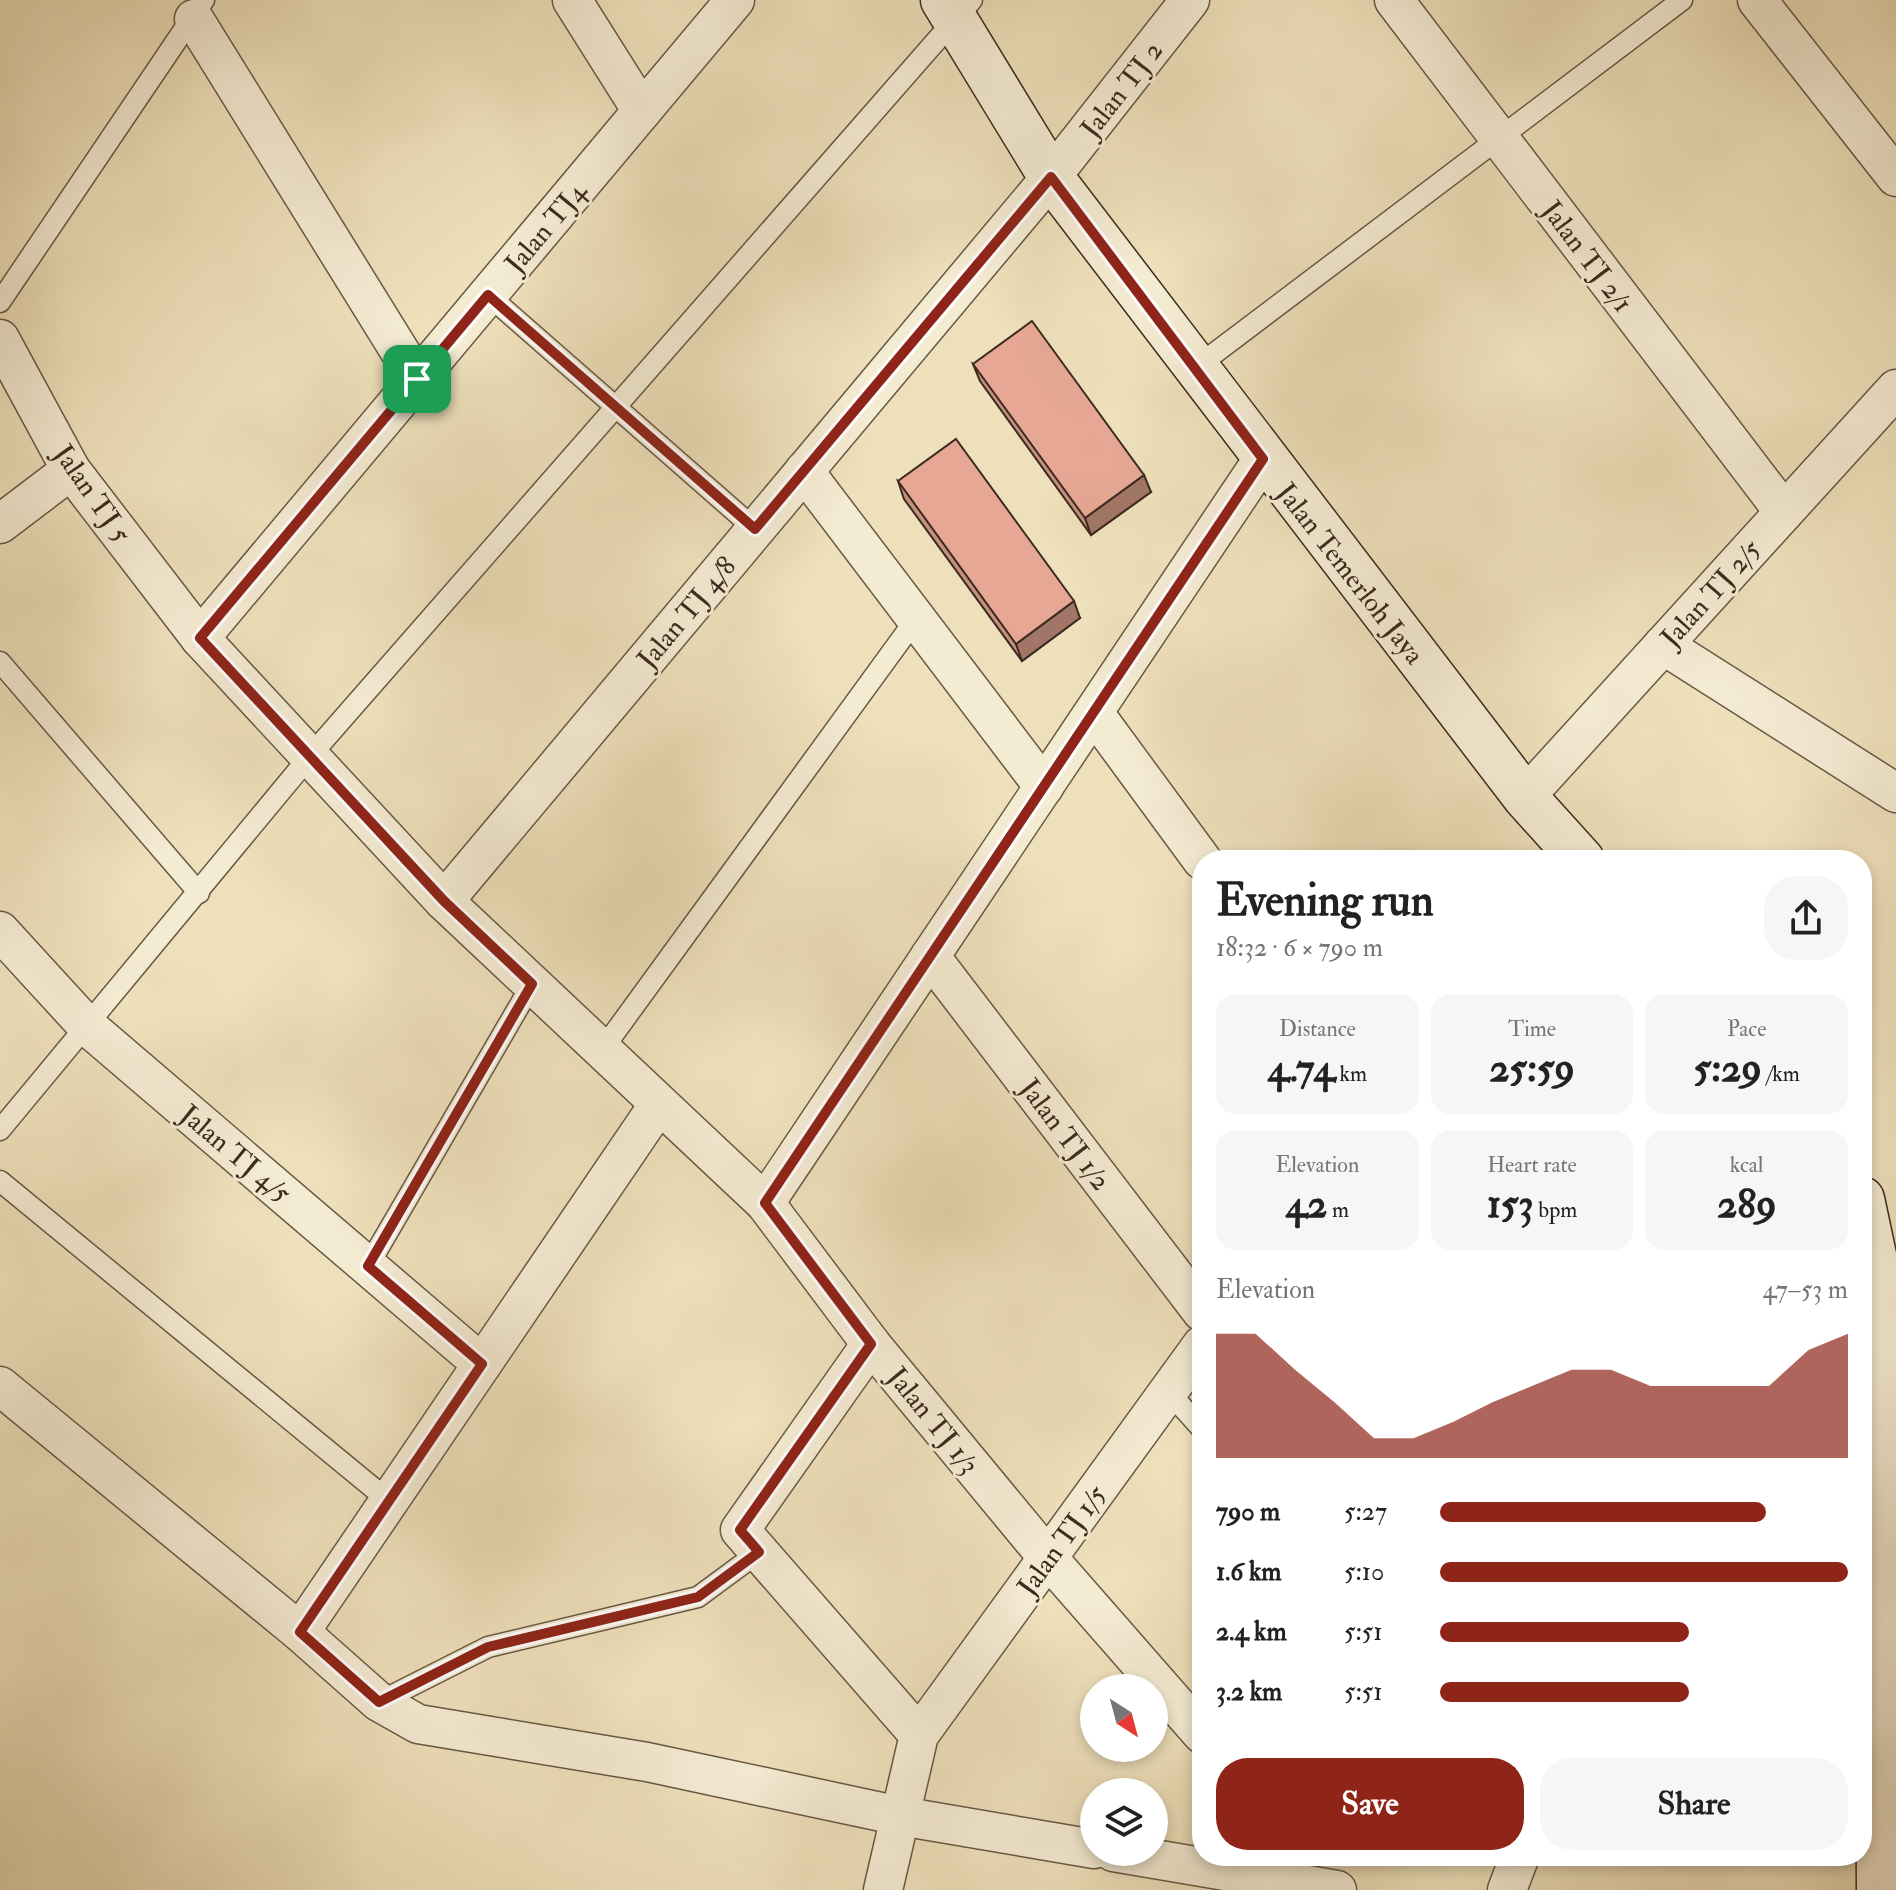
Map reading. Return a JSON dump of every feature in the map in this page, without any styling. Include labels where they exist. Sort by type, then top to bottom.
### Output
[{"type":"street","points":[[572,0],[642,111]]},
{"type":"street","name":"Jalan TJ4","points":[[200,638],[735,0]]},
{"type":"street","name":"Jalan TJ 2","points":[[1051,177],[1190,0]]},
{"type":"street","name":"Jalan TJ 2/1","points":[[1394,0],[1784,512]]},
{"type":"street","points":[[1757,0],[1896,177]]},
{"type":"street","name":"Jalan Temerloh Jaya","points":[[957,7],[1051,177],[1564,850]]},
{"type":"street","points":[[199,9],[417,379]]},
{"type":"street","name":"Jalan TJ 4/8","points":[[444,901],[1051,177]]},
{"type":"street","name":"Jalan TJ 5","points":[[0,339],[71,470],[200,638],[444,901]]},
{"type":"street","name":"Jalan TJ 2/5","points":[[1525,797],[1896,389]]},
{"type":"street","points":[[765,1203],[1263,459]]},
{"type":"street","points":[[0,524],[71,470]]},
{"type":"street","points":[[804,471],[1044,787]]},
{"type":"street","points":[[1663,645],[1896,793]]},
{"type":"street","points":[[1094,713],[1195,850]]},
{"type":"street","name":"Jalan TJ 1/3","points":[[444,901],[765,1203],[871,1344],[1048,1558],[1192,1723]]},
{"type":"street","name":"Jalan TJ 4/5","points":[[0,931],[87,1026],[482,1364]]},
{"type":"street","name":"Jalan TJ 1/2","points":[[930,956],[1192,1299]]},
{"type":"street","points":[[300,1632],[659,1104]]},
{"type":"street","points":[[1872,1246],[1875,1260],[1879,1890]]},
{"type":"street","points":[[871,1344],[740,1530],[919,1735],[883,1890]]},
{"type":"street","name":"Jalan TJ 1/5","points":[[919,1735],[1192,1359]]},
{"type":"street","points":[[0,1386],[300,1632],[379,1702],[418,1724],[647,1762],[900,1816],[1080,1847]]},
{"type":"street","points":[[1168,1861],[1192,1865]]},
{"type":"street","points":[[1196,1866],[1338,1890]]},
{"type":"street","points":[[1318,1866],[1338,1890]]},
{"type":"street","points":[[1507,1890],[1516,1866]]},
{"type":"lane","points":[[1195,368],[1682,0]]},
{"type":"lane","points":[[0,1130],[310,756],[616,407],[957,7]]},
{"type":"lane","points":[[0,302],[199,9]]},
{"type":"lane","points":[[488,295],[755,529]]},
{"type":"lane","points":[[602,1050],[916,619]]},
{"type":"lane","points":[[0,662],[199,893]]},
{"type":"lane","points":[[368,1266],[532,984]]},
{"type":"lane","points":[[0,1181],[389,1501]]},
{"type":"lane","points":[[1168,1391],[1192,1418]]},
{"type":"lane","points":[[379,1702],[488,1647],[698,1597],[759,1552]]},
{"type":"building","points":[[1032,321],[1144,475],[1085,518],[973,364]]},
{"type":"building","points":[[956,439],[1074,601],[1016,644],[898,481]]},
{"type":"route","points":[[1051,177],[1263,459],[765,1203],[871,1344],[740,1530],[759,1552],[698,1597],[488,1647],[379,1702],[300,1632],[482,1364],[368,1266],[532,984],[444,901],[200,638],[417,379],[488,295],[755,529],[1051,177]]}]
